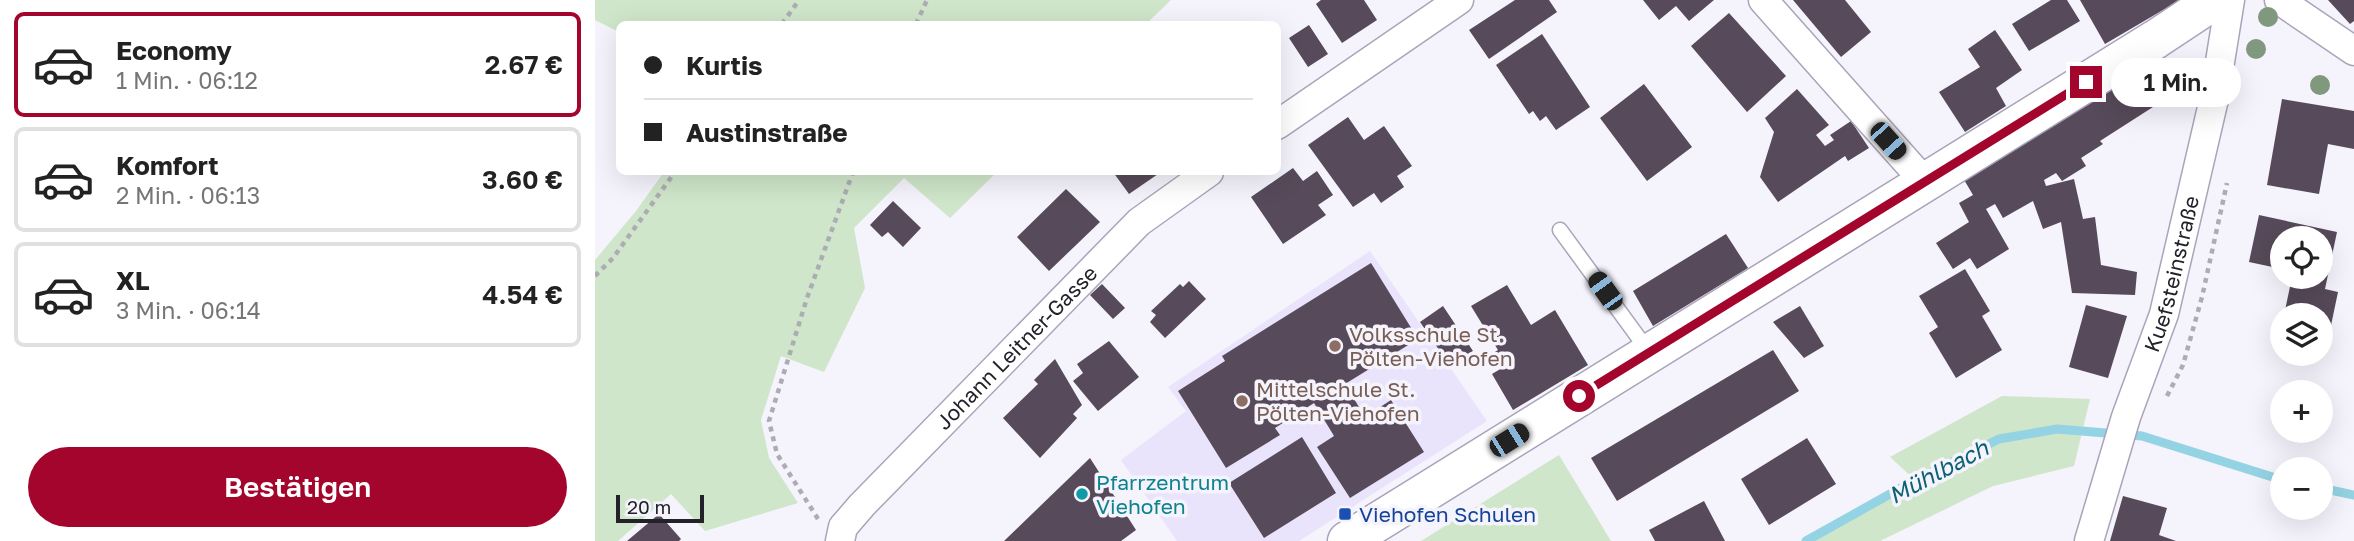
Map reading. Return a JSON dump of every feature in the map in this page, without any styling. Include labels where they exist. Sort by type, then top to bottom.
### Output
[{"type":"main road","points":[[1347,541],[2215,0]]},
{"type":"street","points":[[1281,122],[1459,0]]},
{"type":"street","points":[[1763,0],[1924,181]]},
{"type":"street","name":"Kuefsteinstraße","points":[[2089,541],[2126,417],[2164,314],[2214,99],[2230,0]]},
{"type":"street","points":[[2279,0],[2354,51]]},
{"type":"street","name":"Johann Leitner-Gasse","points":[[840,540],[843,527],[862,505],[1139,222],[1205,175]]},
{"type":"lane","points":[[1560,230],[1649,352]]},
{"type":"path","points":[[784,21],[799,0]]},
{"type":"path","points":[[916,21],[927,0]]},
{"type":"path","points":[[595,276],[613,258],[673,175]]},
{"type":"path","points":[[840,540],[817,518],[777,453],[769,421],[807,298],[852,175]]},
{"type":"shaded area","points":[[1370,251],[1487,421],[1299,541],[1177,541],[1121,460],[1186,411],[1168,387]]},
{"type":"green space","points":[[595,0],[1171,0],[1149,21],[616,21],[616,30],[595,20]]},
{"type":"green space","points":[[662,175],[994,175],[950,218],[904,178],[854,228],[865,288],[824,372],[781,356],[761,420],[769,458],[798,503],[705,531],[671,494],[618,541],[595,541],[595,260]]},
{"type":"green space","points":[[2002,396],[2090,399],[2074,466],[1993,486],[1880,541],[1808,541],[1915,480],[1890,457]]},
{"type":"green space","points":[[1559,455],[1611,541],[1421,541]]},
{"type":"building","points":[[1321,0],[1364,0],[1377,20],[1342,43],[1316,4]]},
{"type":"building","points":[[1515,0],[1549,0],[1557,12],[1489,59],[1469,30]]},
{"type":"building","points":[[1643,0],[1714,0],[1689,21],[1676,6],[1659,20]]},
{"type":"building","points":[[1793,0],[1845,0],[1871,32],[1841,57]]},
{"type":"building","points":[[2051,0],[2067,0],[2080,21],[2029,51],[2012,24]]},
{"type":"building","points":[[2080,0],[2180,0],[2105,44]]},
{"type":"building","points":[[2328,0],[2354,0],[2354,21],[2350,24]]},
{"type":"building","points":[[1729,13],[1786,76],[1747,112],[1691,46]]},
{"type":"building","points":[[1309,25],[1328,54],[1308,67],[1289,38]]},
{"type":"building","points":[[1995,30],[2022,70],[1996,88],[2006,106],[1965,132],[1939,92],[1980,67],[1968,49]]},
{"type":"building","points":[[1542,34],[1590,107],[1556,130],[1546,116],[1540,121],[1533,111],[1529,114],[1496,65]]},
{"type":"building","points":[[2146,67],[2163,95],[2150,103],[2153,107],[2100,141],[2103,144],[2081,158],[2086,166],[2062,181],[2056,173],[2044,180],[2046,186],[2074,179],[2083,219],[2095,217],[2101,265],[2137,272],[2135,295],[2072,293],[2061,222],[2043,229],[2033,201],[2003,218],[1995,204],[1986,209],[2009,249],[1977,269],[1970,258],[1953,269],[1936,243],[1969,222],[1959,203],[1973,195],[1963,178]]},
{"type":"building","points":[[1644,84],[1692,147],[1647,181],[1600,118]]},
{"type":"building","points":[[1797,89],[1829,125],[1816,135],[1825,146],[1834,140],[1830,135],[1851,121],[1869,148],[1848,161],[1845,156],[1778,202],[1760,177],[1774,132],[1765,118]]},
{"type":"building","points":[[2282,99],[2354,111],[2354,149],[2328,144],[2319,194],[2267,185]]},
{"type":"building","points":[[1348,117],[1364,140],[1384,126],[1412,166],[1397,176],[1404,187],[1381,203],[1374,193],[1353,207],[1308,145]]},
{"type":"building","points":[[1293,168],[1303,181],[1317,171],[1333,195],[1318,205],[1326,215],[1283,244],[1251,197]]},
{"type":"building","points":[[1115,175],[1157,175],[1129,194]]},
{"type":"building","points":[[1066,189],[1100,222],[1049,271],[1017,237]]},
{"type":"building","points":[[893,201],[921,228],[903,247],[888,232],[882,237],[870,225]]},
{"type":"building","points":[[2259,215],[2309,226],[2270,226],[2270,266],[2249,262]]},
{"type":"building","points":[[2333,231],[2337,232],[2333,251]]},
{"type":"building","points":[[1726,234],[1748,268],[1653,326],[1633,291]]},
{"type":"building","points":[[1371,263],[1418,339],[1345,384],[1365,417],[1391,400],[1424,452],[1350,498],[1317,447],[1334,436],[1314,403],[1275,428],[1280,435],[1226,468],[1178,391],[1225,361],[1222,356]]},
{"type":"building","points":[[1965,269],[1990,311],[1982,316],[2002,350],[1956,378],[1929,333],[1938,327],[1919,296]]},
{"type":"building","points":[[1189,281],[1206,299],[1165,338],[1150,322],[1156,315],[1151,311],[1180,284],[1183,287]]},
{"type":"building","points":[[1102,284],[1125,308],[1113,319],[1090,295]]},
{"type":"building","points":[[1507,285],[1531,325],[1555,310],[1588,365],[1513,410],[1492,374],[1502,368],[1493,353],[1498,350],[1471,306]]},
{"type":"building","points":[[2290,289],[2325,289],[2338,292],[2333,316],[2333,303],[2287,303]]},
{"type":"building","points":[[2086,305],[2127,316],[2108,378],[2069,367]]},
{"type":"building","points":[[1443,306],[1473,351],[1450,366],[1420,322]]},
{"type":"building","points":[[1800,306],[1824,346],[1804,358],[1773,322]]},
{"type":"building","points":[[1109,341],[1139,377],[1098,411],[1073,381],[1083,373],[1077,364]]},
{"type":"building","points":[[1773,350],[1799,391],[1617,501],[1591,458]]},
{"type":"building","points":[[1055,359],[1082,405],[1073,414],[1077,418],[1040,458],[1003,418],[1038,384],[1034,380]]},
{"type":"building","points":[[1302,437],[1336,493],[1264,538],[1229,483]]},
{"type":"building","points":[[1807,438],[1836,484],[1769,525],[1741,479]]},
{"type":"building","name":"Pfarrzentrum Viehofen","points":[[1090,458],[1136,530],[1121,541],[1004,541]]},
{"type":"building","points":[[2123,496],[2167,508],[2159,535],[2176,541],[2110,541]]},
{"type":"building","points":[[1704,501],[1725,541],[1655,541],[1649,530]]},
{"type":"building","points":[[659,514],[681,539],[679,541],[627,541]]},
{"type":"waterway","name":"Mühlbach","points":[[1806,541],[1915,480],[1999,439],[2057,429],[2142,436],[2270,476]]},
{"type":"waterway","name":"Mühlbach","points":[[2333,491],[2354,495]]},
{"type":"place","name":"Volksschule St. Pölten-Viehofen","points":[[1335,346]]},
{"type":"place","name":"Mittelschule St. Pölten-Viehofen","points":[[1242,401]]},
{"type":"place","name":"Pfarrzentrum Viehofen","points":[[1082,494]]},
{"type":"place","name":"Viehofen Schulen","points":[[1345,514]]},
{"type":"route","points":[[1579,396],[2086,82]]}]
